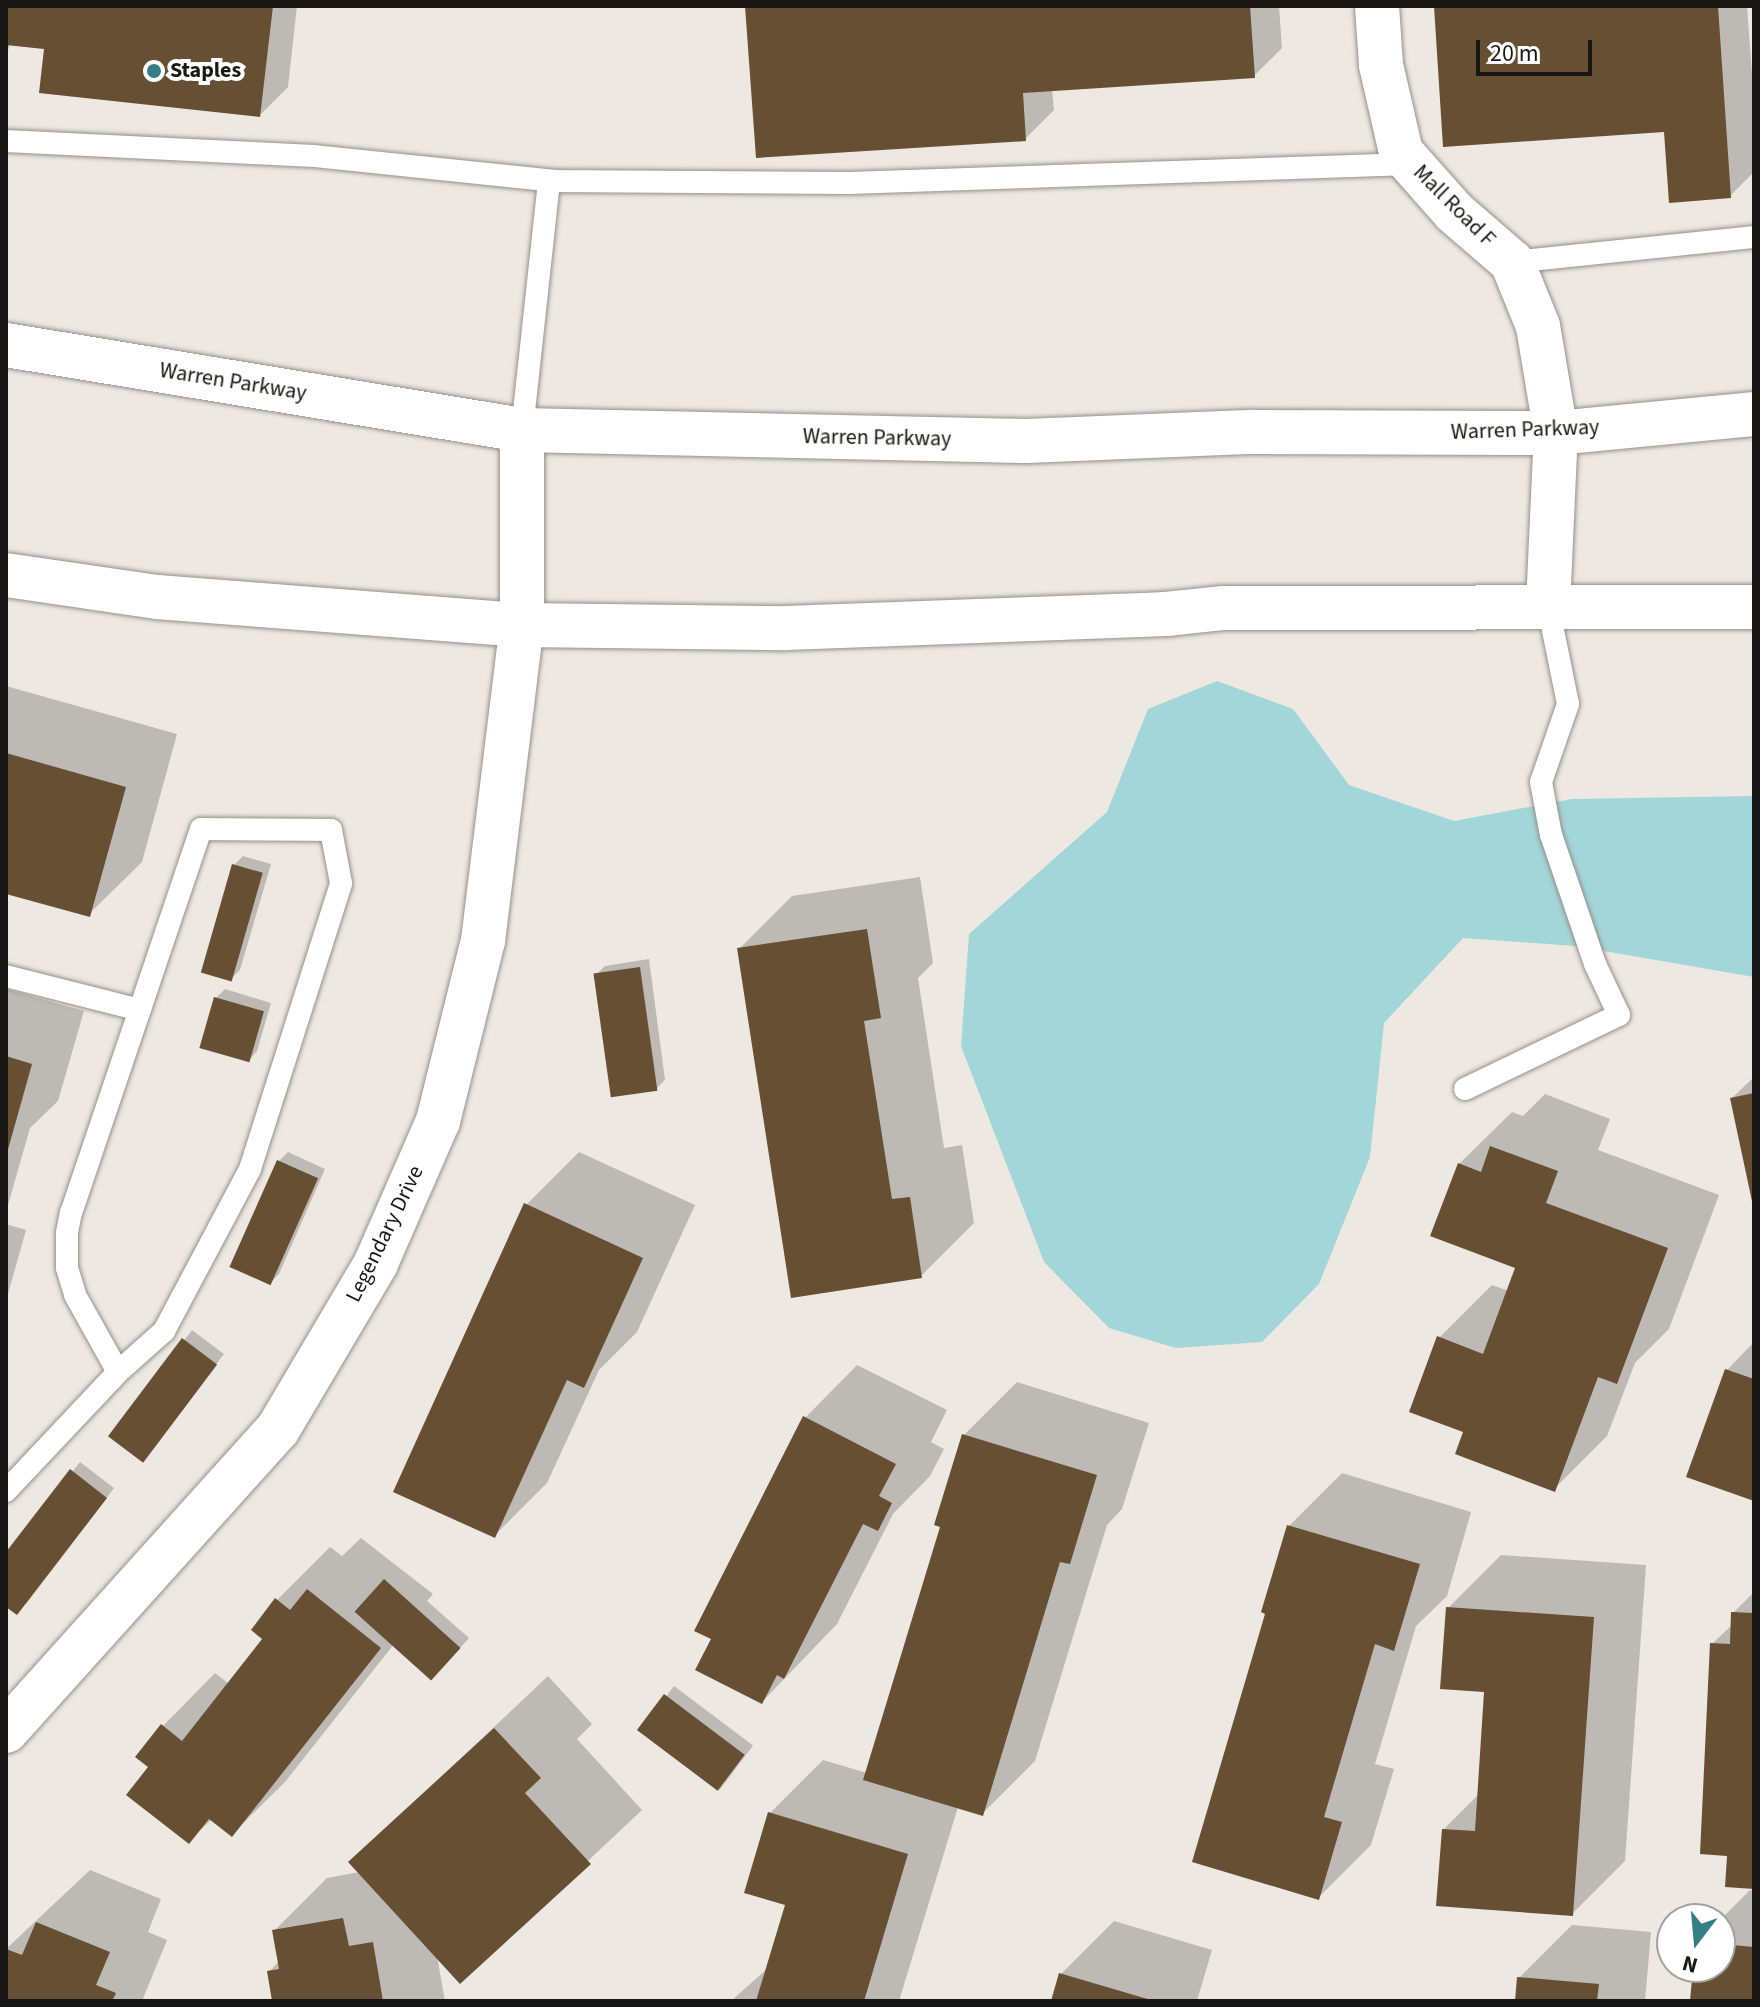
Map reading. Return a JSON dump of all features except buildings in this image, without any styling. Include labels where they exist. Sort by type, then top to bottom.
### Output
[{"type":"main road","name":"Mall Road F","points":[[1377,6],[1381,65],[1401,152],[1454,212],[1512,262]]},
{"type":"main road","points":[[1512,262],[1538,326],[1556,433],[1548,606]]},
{"type":"main road","name":"Warren Parkway","points":[[6,345],[522,430],[1026,441],[1254,432],[1556,433],[1754,414]]},
{"type":"main road","name":"Legendary Drive","points":[[6,1731],[278,1429],[376,1263],[438,1121],[483,941],[522,625],[522,430]]},
{"type":"main road","points":[[6,575],[157,597],[522,625],[786,628],[1166,614],[1222,608],[1754,607]]},
{"type":"lane","points":[[6,141],[314,156],[557,181]]},
{"type":"lane","points":[[522,430],[549,181],[849,183],[1411,164]]},
{"type":"lane","points":[[1512,262],[1754,237]]},
{"type":"lane","points":[[1465,1089],[1619,1015],[1595,964],[1551,835],[1541,782],[1568,704],[1548,606]]},
{"type":"lane","points":[[6,1491],[118,1372],[164,1331],[250,1169],[341,883],[331,830],[201,829],[71,1212],[67,1233],[67,1268],[75,1295],[118,1372]]},
{"type":"lane","points":[[6,976],[140,1010]]},
{"type":"water","points":[[1217,681],[1293,709],[1349,785],[1454,821],[1572,799],[1754,796],[1754,977],[1575,946],[1463,938],[1384,1023],[1370,1157],[1319,1284],[1262,1342],[1176,1348],[1109,1328],[1044,1262],[961,1046],[969,934],[1107,812],[1148,709]]},
{"type":"place","name":"Staples","points":[[154,71]]}]
